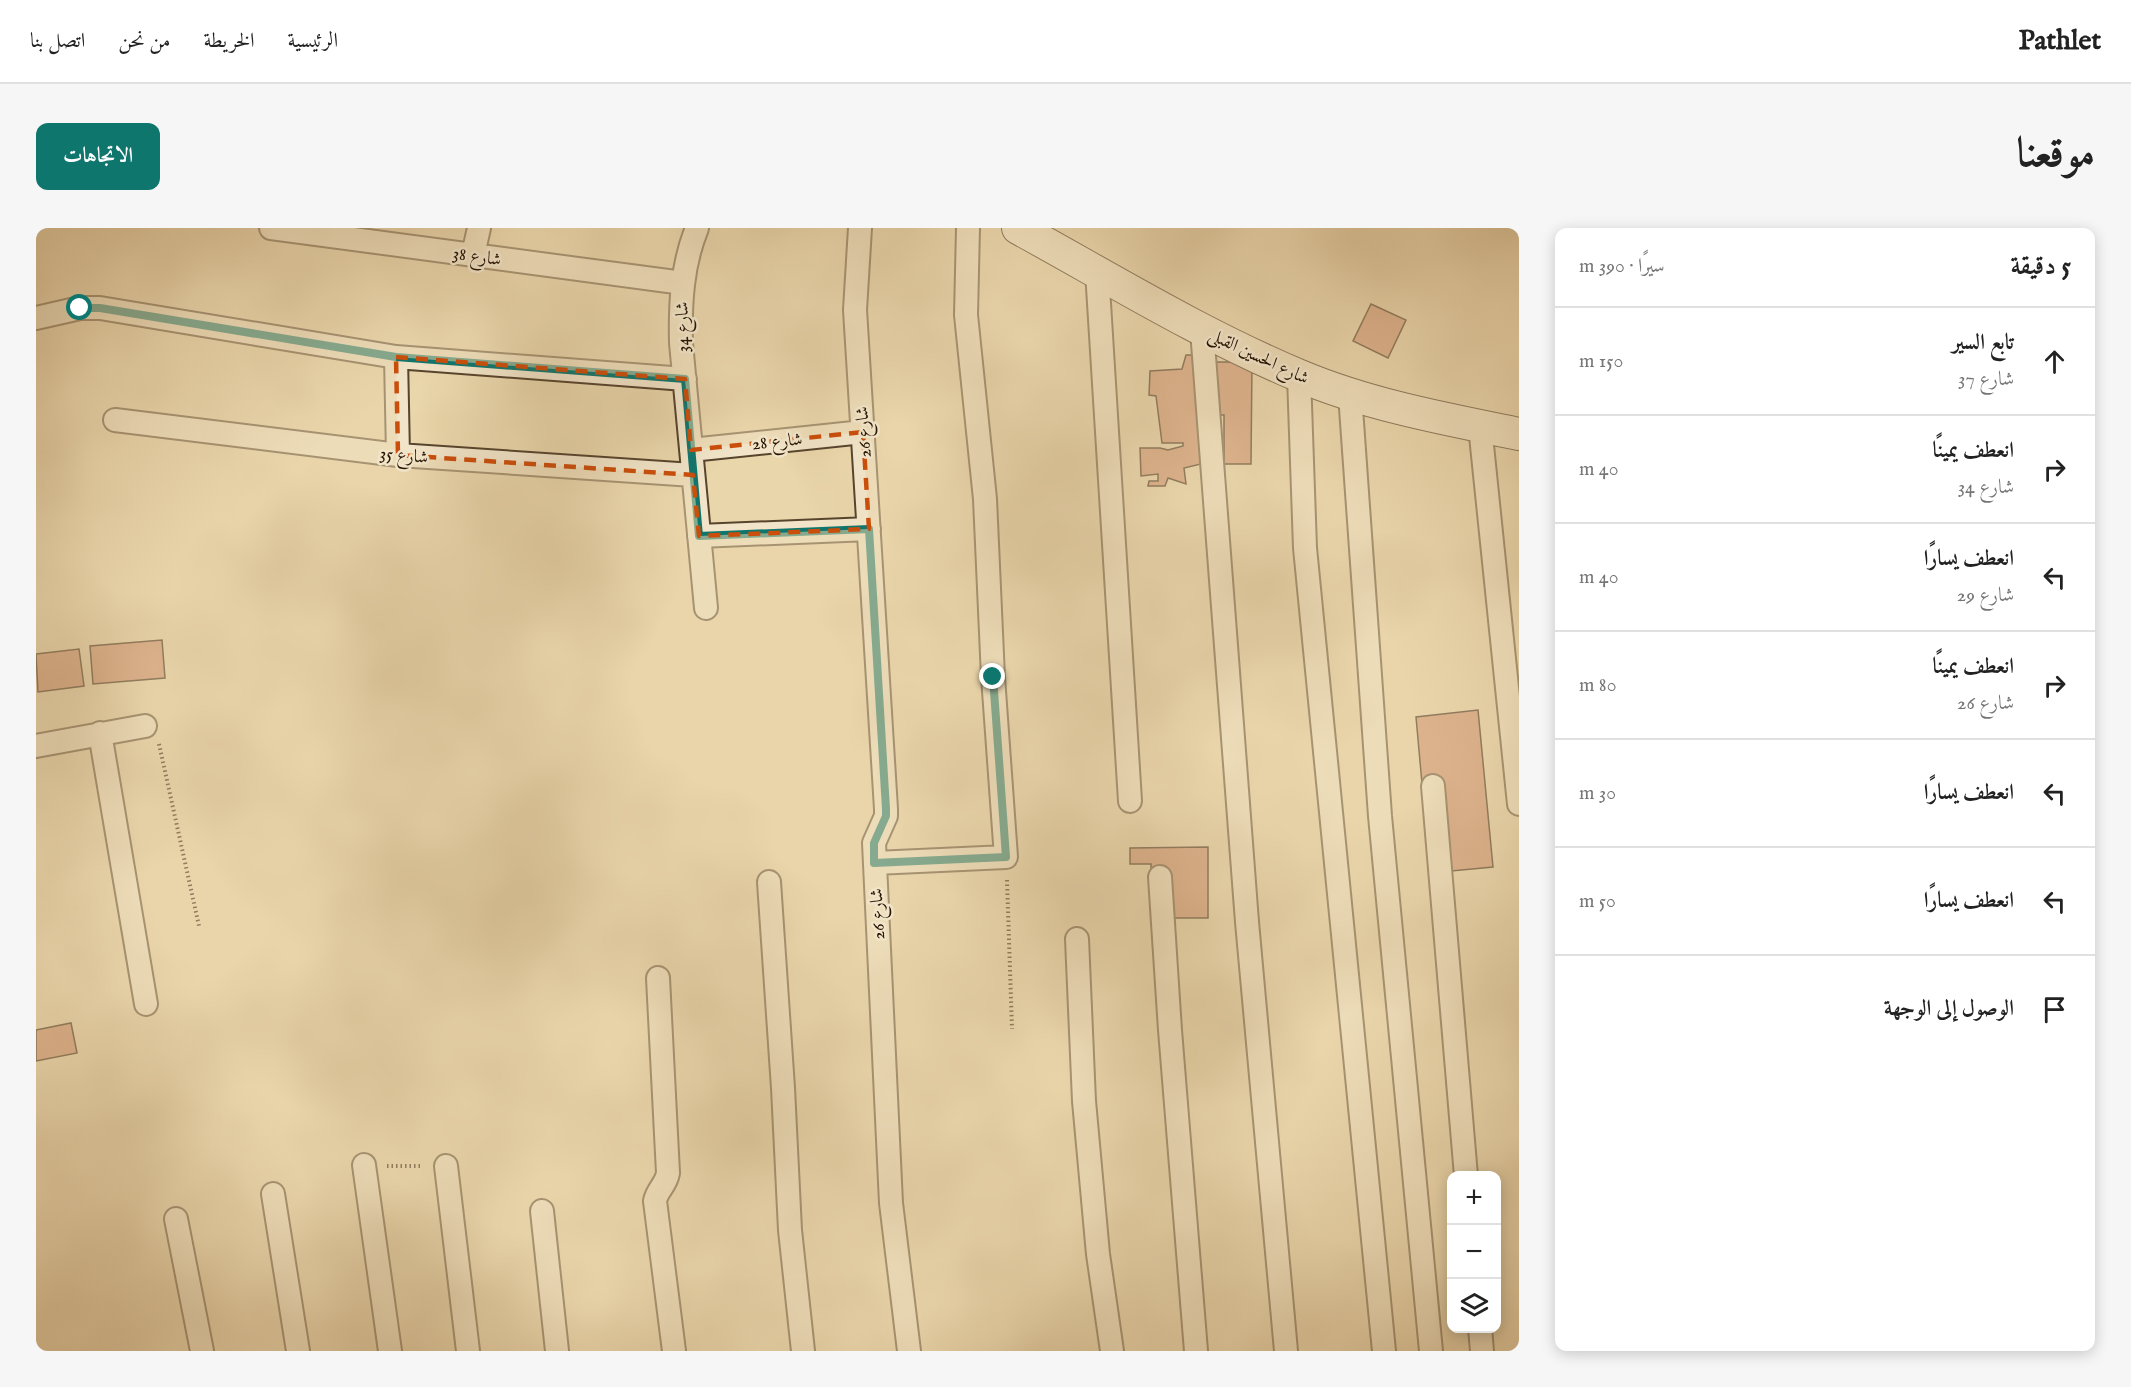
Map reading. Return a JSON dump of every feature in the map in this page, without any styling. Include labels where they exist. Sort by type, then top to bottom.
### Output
[{"type":"main road","name":"شارع الحسين القبلى","points":[[1018,228],[1202,330],[1299,376],[1350,394],[1519,434]]},
{"type":"street","name":"شارع 38","points":[[272,228],[683,283]]},
{"type":"street","points":[[473,255],[479,228]]},
{"type":"street","name":"شارع 34","points":[[698,228],[688,258],[680,313],[706,608]]},
{"type":"street","name":"شارع 26","points":[[860,228],[855,310],[886,809],[886,816],[874,843],[874,863],[891,1203],[909,1351]]},
{"type":"street","points":[[874,863],[1006,857],[993,677],[985,499],[966,315],[968,228]]},
{"type":"street","points":[[1097,272],[1130,801]]},
{"type":"street","points":[[36,318],[80,308],[100,308],[396,357],[685,379]]},
{"type":"street","points":[[1202,330],[1247,922],[1286,1351]]},
{"type":"street","points":[[396,357],[398,455]]},
{"type":"street","points":[[1299,376],[1305,548],[1384,1351]]},
{"type":"street","points":[[1350,394],[1380,816],[1431,1351]]},
{"type":"street","name":"شارع 35","points":[[115,420],[398,455],[693,475]]},
{"type":"street","points":[[1480,426],[1519,804]]},
{"type":"street","name":"شارع 28","points":[[691,450],[863,432]]},
{"type":"street","points":[[699,536],[869,529]]},
{"type":"street","points":[[36,746],[145,726]]},
{"type":"street","points":[[100,733],[146,1004]]},
{"type":"street","points":[[1433,786],[1467,1171]]},
{"type":"street","points":[[1160,876],[1196,1351]]},
{"type":"street","points":[[769,882],[790,1230],[803,1351]]},
{"type":"street","points":[[1077,939],[1083,1101],[1098,1254],[1112,1351]]},
{"type":"street","points":[[658,978],[668,1173],[666,1185],[658,1193],[655,1202],[674,1351]]},
{"type":"street","points":[[364,1166],[390,1351]]},
{"type":"street","points":[[446,1166],[468,1351]]},
{"type":"street","points":[[273,1194],[298,1351]]},
{"type":"street","points":[[542,1211],[557,1351]]},
{"type":"street","points":[[176,1219],[202,1351]]},
{"type":"street","points":[[1480,1333],[1482,1351]]},
{"type":"path","points":[[145,726],[157,734],[199,926]]},
{"type":"path","points":[[1006,857],[1012,1029]]},
{"type":"path","points":[[364,1166],[446,1166]]},
{"type":"highlighted area","points":[[396,357],[685,379],[691,450],[863,432],[869,529],[699,536],[693,475],[398,455]]},
{"type":"building","points":[[1371,304],[1406,320],[1388,358],[1353,341]]},
{"type":"building","points":[[1186,355],[1195,355],[1196,409],[1202,412],[1205,463],[1184,468],[1186,484],[1168,478],[1165,486],[1148,486],[1149,481],[1158,481],[1158,474],[1141,476],[1140,448],[1168,450],[1183,446],[1183,443],[1162,443],[1156,396],[1149,395],[1150,371],[1182,369]]},
{"type":"building","points":[[1212,362],[1252,362],[1251,464],[1224,464],[1224,415],[1212,415]]},
{"type":"building","points":[[162,640],[165,678],[93,684],[90,646]]},
{"type":"building","points":[[79,649],[84,686],[38,692],[36,654]]},
{"type":"building","points":[[1478,710],[1493,867],[1430,873],[1416,717]]},
{"type":"building","points":[[1208,847],[1208,918],[1151,918],[1151,864],[1130,864],[1130,848]]},
{"type":"building","points":[[71,1023],[77,1053],[36,1061],[36,1030]]},
{"type":"route","points":[[80,308],[100,308],[396,357],[685,379],[699,536],[869,529],[886,809],[886,816],[875,838],[874,863],[1006,857],[993,677]]}]
